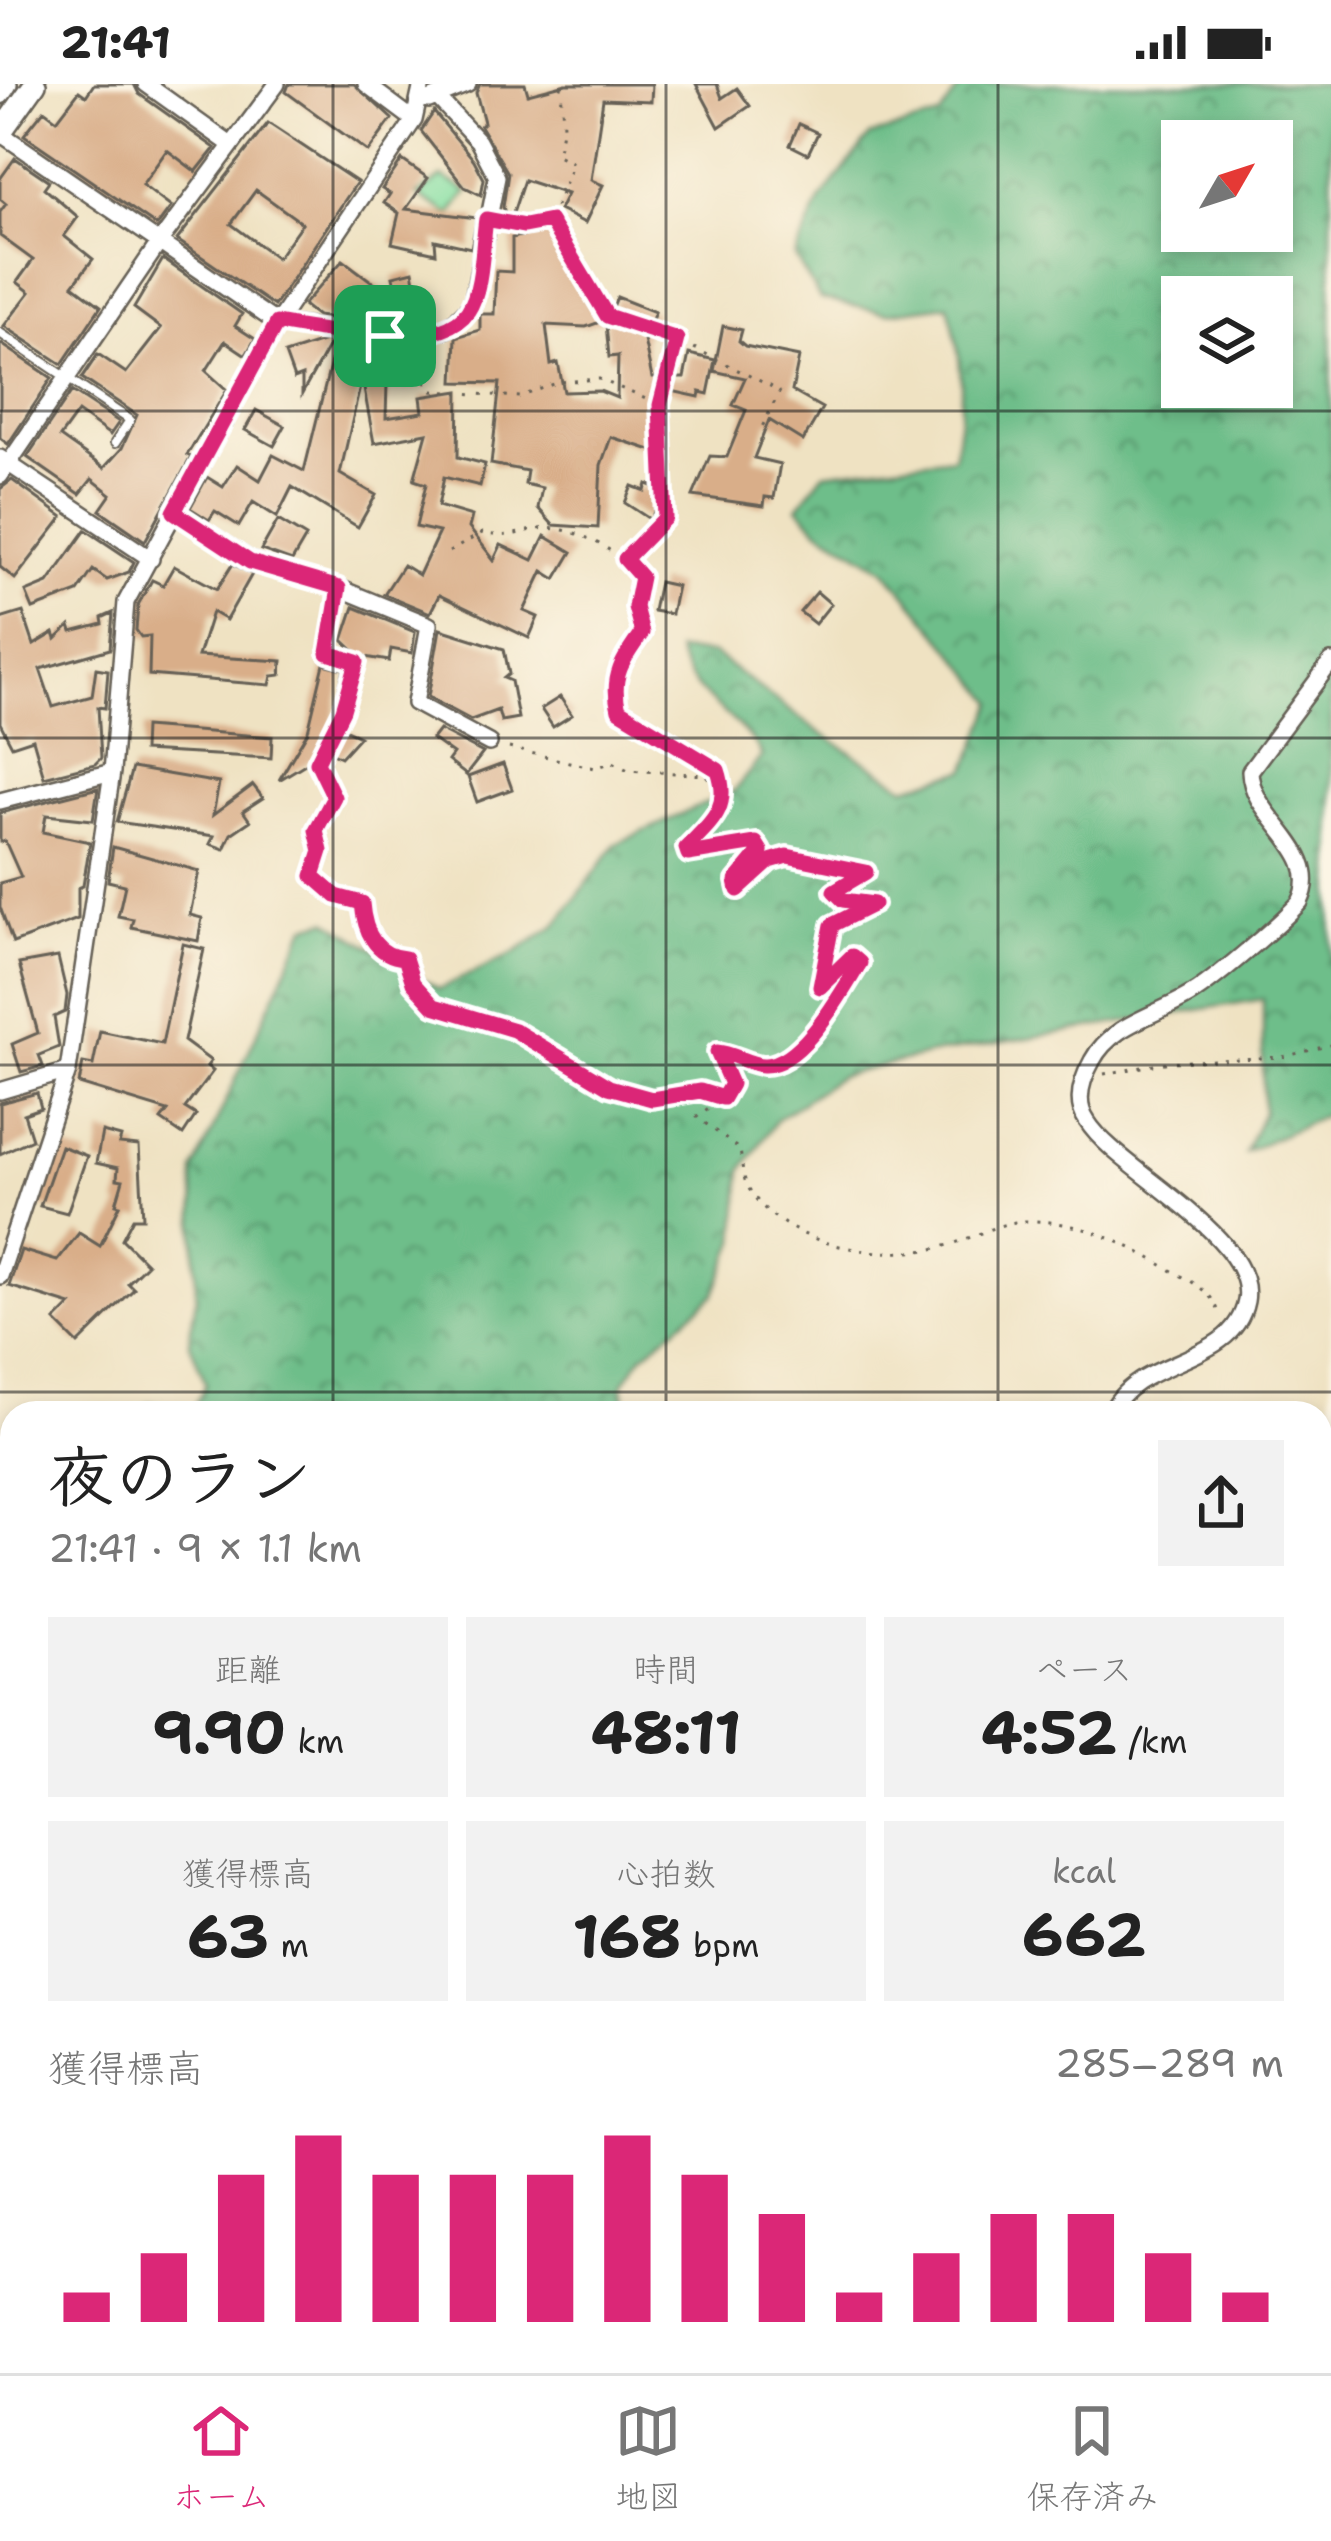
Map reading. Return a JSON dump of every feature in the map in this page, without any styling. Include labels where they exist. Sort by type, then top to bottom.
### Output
[{"type":"street","points":[[0,93],[6,84]]},
{"type":"street","points":[[35,84],[0,133],[277,323],[385,336],[447,329],[472,305],[497,177],[478,141],[438,98]]},
{"type":"street","points":[[146,84],[232,145]]},
{"type":"street","points":[[151,559],[3,466],[277,84]]},
{"type":"street","points":[[366,84],[414,112]]},
{"type":"street","points":[[0,1276],[68,1071],[112,772],[126,602],[277,323],[414,112],[422,84]]},
{"type":"street","points":[[414,112],[468,84]]},
{"type":"street","points":[[174,512],[250,562],[339,588],[429,625],[416,703],[489,743]]},
{"type":"street","points":[[1120,1401],[1128,1389],[1225,1337],[1245,1306],[1244,1280],[1211,1231],[1087,1123],[1079,1096],[1084,1078],[1112,1037],[1198,990],[1300,902],[1305,892],[1301,860],[1252,790],[1250,771],[1331,662]]},
{"type":"street","points":[[0,801],[112,772]]},
{"type":"street","points":[[0,1091],[68,1071]]},
{"type":"lane","points":[[1,334],[130,420],[115,443]]},
{"type":"path","points":[[550,221],[573,163],[556,155],[563,126],[561,84]]},
{"type":"path","points":[[486,219],[524,226],[550,221]]},
{"type":"path","points":[[550,221],[607,316],[677,339],[780,391],[759,433]]},
{"type":"path","points":[[385,336],[412,358],[433,391],[520,397],[559,382],[599,380],[660,405]]},
{"type":"path","points":[[625,559],[665,518],[660,405],[677,339]]},
{"type":"path","points":[[449,552],[482,533],[512,539],[540,529],[584,536],[625,559],[641,577],[635,607],[642,633],[620,663],[613,688],[619,710],[718,770],[726,794],[721,812],[686,848],[688,854],[756,843],[761,851],[736,881],[738,890],[770,861],[787,856],[866,872],[834,891],[843,900],[874,904],[832,925],[820,987],[852,956],[860,963],[805,1041],[768,1066],[717,1052],[731,1084],[723,1098],[697,1117],[740,1150],[746,1183],[758,1200],[800,1231],[861,1250],[903,1254],[946,1246],[1008,1221],[1071,1226],[1143,1254],[1210,1294],[1225,1337]]},
{"type":"path","points":[[339,588],[328,653],[357,662],[343,710],[317,762],[334,797],[316,830],[321,851],[313,876],[336,896],[362,903],[364,929],[384,951],[405,958],[413,983],[434,1006],[514,1030],[580,1072],[634,1096],[700,1091],[723,1098]]},
{"type":"path","points":[[489,743],[595,768],[613,761],[628,770],[705,776],[714,785],[721,812]]},
{"type":"path","points":[[1084,1078],[1170,1062],[1283,1057],[1331,1046]]},
{"type":"green space","points":[[962,84],[1331,84],[1331,1112],[1245,1152],[1263,1112],[1263,999],[932,1054],[840,1076],[777,1119],[742,1170],[736,1242],[714,1295],[643,1355],[623,1384],[625,1401],[198,1401],[206,1384],[189,1341],[196,1298],[194,1171],[306,926],[328,920],[439,989],[516,952],[556,925],[616,844],[735,790],[762,756],[692,681],[677,651],[713,654],[819,732],[906,787],[966,770],[995,702],[886,570],[817,528],[798,507],[824,473],[953,457],[960,418],[957,343],[948,305],[887,313],[820,299],[795,257],[821,199],[870,136],[939,117]]},
{"type":"green space","points":[[442,177],[468,192],[450,215],[418,195]]},
{"type":"building","points":[[94,84],[134,84],[139,94],[215,148],[196,172],[167,150],[142,185],[171,207],[157,226],[24,135],[44,110],[57,120],[79,91],[86,96]]},
{"type":"building","points":[[289,84],[354,84],[392,119],[368,152],[286,92]]},
{"type":"building","points":[[480,84],[525,84],[528,94],[566,84],[652,84],[651,101],[603,99],[591,180],[603,185],[585,223],[559,210],[567,194],[524,180],[509,225],[503,207],[508,173],[480,126],[484,122],[476,93]]},
{"type":"building","points":[[696,84],[717,84],[722,98],[737,88],[750,106],[719,127]]},
{"type":"building","points":[[434,112],[474,160],[484,179],[481,195],[465,187],[421,131]]},
{"type":"building","points":[[268,123],[357,182],[274,306],[177,240]],"holes":[[[256,190],[302,223],[277,258],[231,224]]]},
{"type":"building","points":[[799,124],[818,133],[808,154],[790,145]]},
{"type":"building","points":[[15,158],[49,181],[44,188],[78,217],[64,236],[93,259],[73,285],[101,306],[62,364],[4,326],[30,292],[17,282],[33,260],[0,236],[0,212],[6,204],[0,199],[0,179]]},
{"type":"building","points":[[402,160],[428,178],[406,209],[477,218],[471,248],[435,240],[436,253],[392,243],[399,213],[384,203],[390,194],[382,189]]},
{"type":"building","points":[[543,231],[556,234],[603,321],[586,327],[546,325],[551,365],[558,363],[564,392],[600,391],[617,398],[618,356],[609,357],[606,324],[617,297],[655,312],[644,340],[652,378],[684,378],[689,354],[715,360],[708,394],[700,392],[699,397],[658,388],[657,419],[663,421],[654,451],[611,437],[601,465],[598,528],[553,525],[538,508],[542,488],[525,484],[527,471],[491,464],[500,383],[454,382],[456,337],[480,330],[480,314],[494,314],[496,271],[512,272],[512,238]]},
{"type":"building","points":[[163,259],[242,314],[235,326],[255,339],[246,355],[225,341],[206,371],[227,390],[187,455],[191,457],[145,541],[100,510],[111,494],[92,479],[80,494],[27,457],[72,391],[119,422],[110,435],[78,412],[60,437],[104,468],[122,448],[137,415],[82,378],[98,354],[126,373],[161,328],[134,308]]},
{"type":"building","points":[[343,260],[399,302],[393,276],[413,271],[423,320],[385,324],[317,316],[303,305]]},
{"type":"building","points":[[723,326],[742,330],[739,341],[745,346],[799,357],[792,391],[822,408],[803,441],[769,420],[754,458],[780,464],[774,498],[765,497],[764,506],[693,496],[710,456],[727,457],[746,410],[733,405],[745,378],[714,371]]},
{"type":"building","points":[[331,342],[302,394],[302,376],[294,379],[285,354]]},
{"type":"building","points":[[336,342],[388,348],[386,418],[423,412],[421,397],[459,391],[458,457],[485,464],[480,486],[444,477],[438,506],[472,516],[469,528],[494,560],[501,545],[533,560],[545,536],[572,552],[556,579],[543,571],[524,611],[538,617],[529,638],[439,595],[430,613],[384,594],[403,565],[419,575],[439,532],[416,527],[426,484],[414,480],[427,433],[374,443],[362,378],[340,474],[376,495],[358,527],[292,487],[277,517],[253,502],[239,526],[215,511],[209,520],[190,508],[207,477],[223,487],[237,465],[260,480],[273,455],[304,471]]},
{"type":"building","points":[[0,343],[52,378],[8,444],[0,438]]},
{"type":"building","points":[[256,410],[285,426],[274,446],[245,430]]},
{"type":"building","points":[[12,480],[63,517],[15,579],[0,567],[0,489]]},
{"type":"building","points":[[647,484],[662,489],[651,520],[625,503],[632,486],[645,491]]},
{"type":"building","points":[[278,520],[306,537],[292,561],[261,550]]},
{"type":"building","points":[[86,530],[134,562],[129,572],[107,580],[93,570],[78,592],[33,609],[26,592],[48,583]]},
{"type":"building","points":[[233,564],[252,574],[226,620],[212,612],[198,656],[282,661],[281,675],[272,676],[270,685],[149,675],[150,636],[141,637],[136,630],[138,605],[152,580],[163,585],[174,566],[217,589]]},
{"type":"building","points":[[659,582],[677,586],[671,614],[653,611]]},
{"type":"building","points":[[817,592],[831,604],[815,624],[800,612]]},
{"type":"building","points":[[354,607],[415,632],[412,653],[391,649],[389,661],[360,656],[343,640]]},
{"type":"building","points":[[23,612],[34,645],[54,633],[56,639],[70,626],[72,632],[103,624],[102,618],[113,613],[110,649],[40,669],[53,707],[92,696],[96,668],[108,670],[105,708],[98,707],[101,758],[95,764],[44,777],[33,739],[12,746],[0,723],[0,619]]},
{"type":"building","points":[[440,629],[504,649],[509,674],[504,678],[511,681],[518,718],[501,721],[498,710],[471,720],[428,697]]},
{"type":"building","points":[[324,664],[344,669],[332,724],[360,736],[341,757],[321,747],[315,758],[279,780],[308,731]]},
{"type":"building","points":[[560,697],[572,715],[553,727],[541,709]]},
{"type":"building","points":[[144,727],[272,737],[271,758],[143,751]]},
{"type":"building","points":[[439,730],[483,753],[466,775],[448,761],[453,754],[432,739]]},
{"type":"building","points":[[503,764],[512,789],[477,802],[468,777]]},
{"type":"building","points":[[132,768],[219,783],[213,815],[253,785],[263,798],[243,811],[250,821],[231,834],[224,849],[210,844],[214,836],[117,822]]},
{"type":"building","points":[[98,788],[93,820],[46,815],[43,832],[90,842],[83,886],[78,888],[78,919],[13,943],[0,907],[0,883],[21,877],[5,841],[0,842],[0,813]]},
{"type":"building","points":[[113,847],[199,871],[190,915],[202,918],[198,941],[131,927],[133,919],[118,916],[125,885],[108,881]]},
{"type":"building","points":[[183,944],[204,949],[184,1041],[211,1061],[207,1066],[213,1071],[185,1108],[196,1115],[183,1135],[161,1120],[168,1111],[79,1084],[83,1063],[93,1065],[100,1031],[162,1044]]},
{"type":"building","points":[[58,957],[67,995],[65,1012],[54,1017],[59,1047],[39,1055],[43,1066],[21,1072],[12,1044],[38,1033],[19,964]]},
{"type":"building","points":[[37,1093],[41,1108],[24,1114],[32,1139],[0,1154],[0,1103]]},
{"type":"building","points":[[102,1132],[121,1137],[119,1144],[139,1146],[143,1218],[133,1218],[122,1239],[147,1264],[128,1283],[134,1289],[78,1344],[55,1321],[71,1305],[9,1286],[21,1250],[57,1261],[79,1233],[100,1246],[120,1205],[116,1204],[123,1180],[117,1179],[118,1168],[96,1163]]},
{"type":"building","points":[[61,1146],[87,1156],[67,1213],[40,1206]]},
{"type":"route","points":[[486,219],[524,226],[550,221],[601,299],[607,316],[677,339],[660,405],[665,518],[625,559],[641,577],[635,607],[642,633],[620,663],[613,688],[619,710],[718,770],[726,794],[721,812],[686,848],[688,854],[756,843],[761,851],[736,881],[738,890],[770,861],[787,856],[866,872],[857,881],[837,887],[835,896],[874,904],[832,925],[822,956],[820,987],[852,956],[860,963],[805,1041],[768,1066],[717,1052],[731,1084],[723,1098],[700,1091],[652,1099],[634,1096],[580,1072],[514,1030],[434,1006],[413,983],[405,958],[384,951],[364,929],[362,903],[336,896],[313,876],[321,851],[316,830],[334,797],[316,769],[317,762],[343,710],[357,662],[328,653],[339,588],[250,562],[174,512],[277,323],[346,335],[385,336],[447,329],[464,317],[472,305],[486,219]]}]
